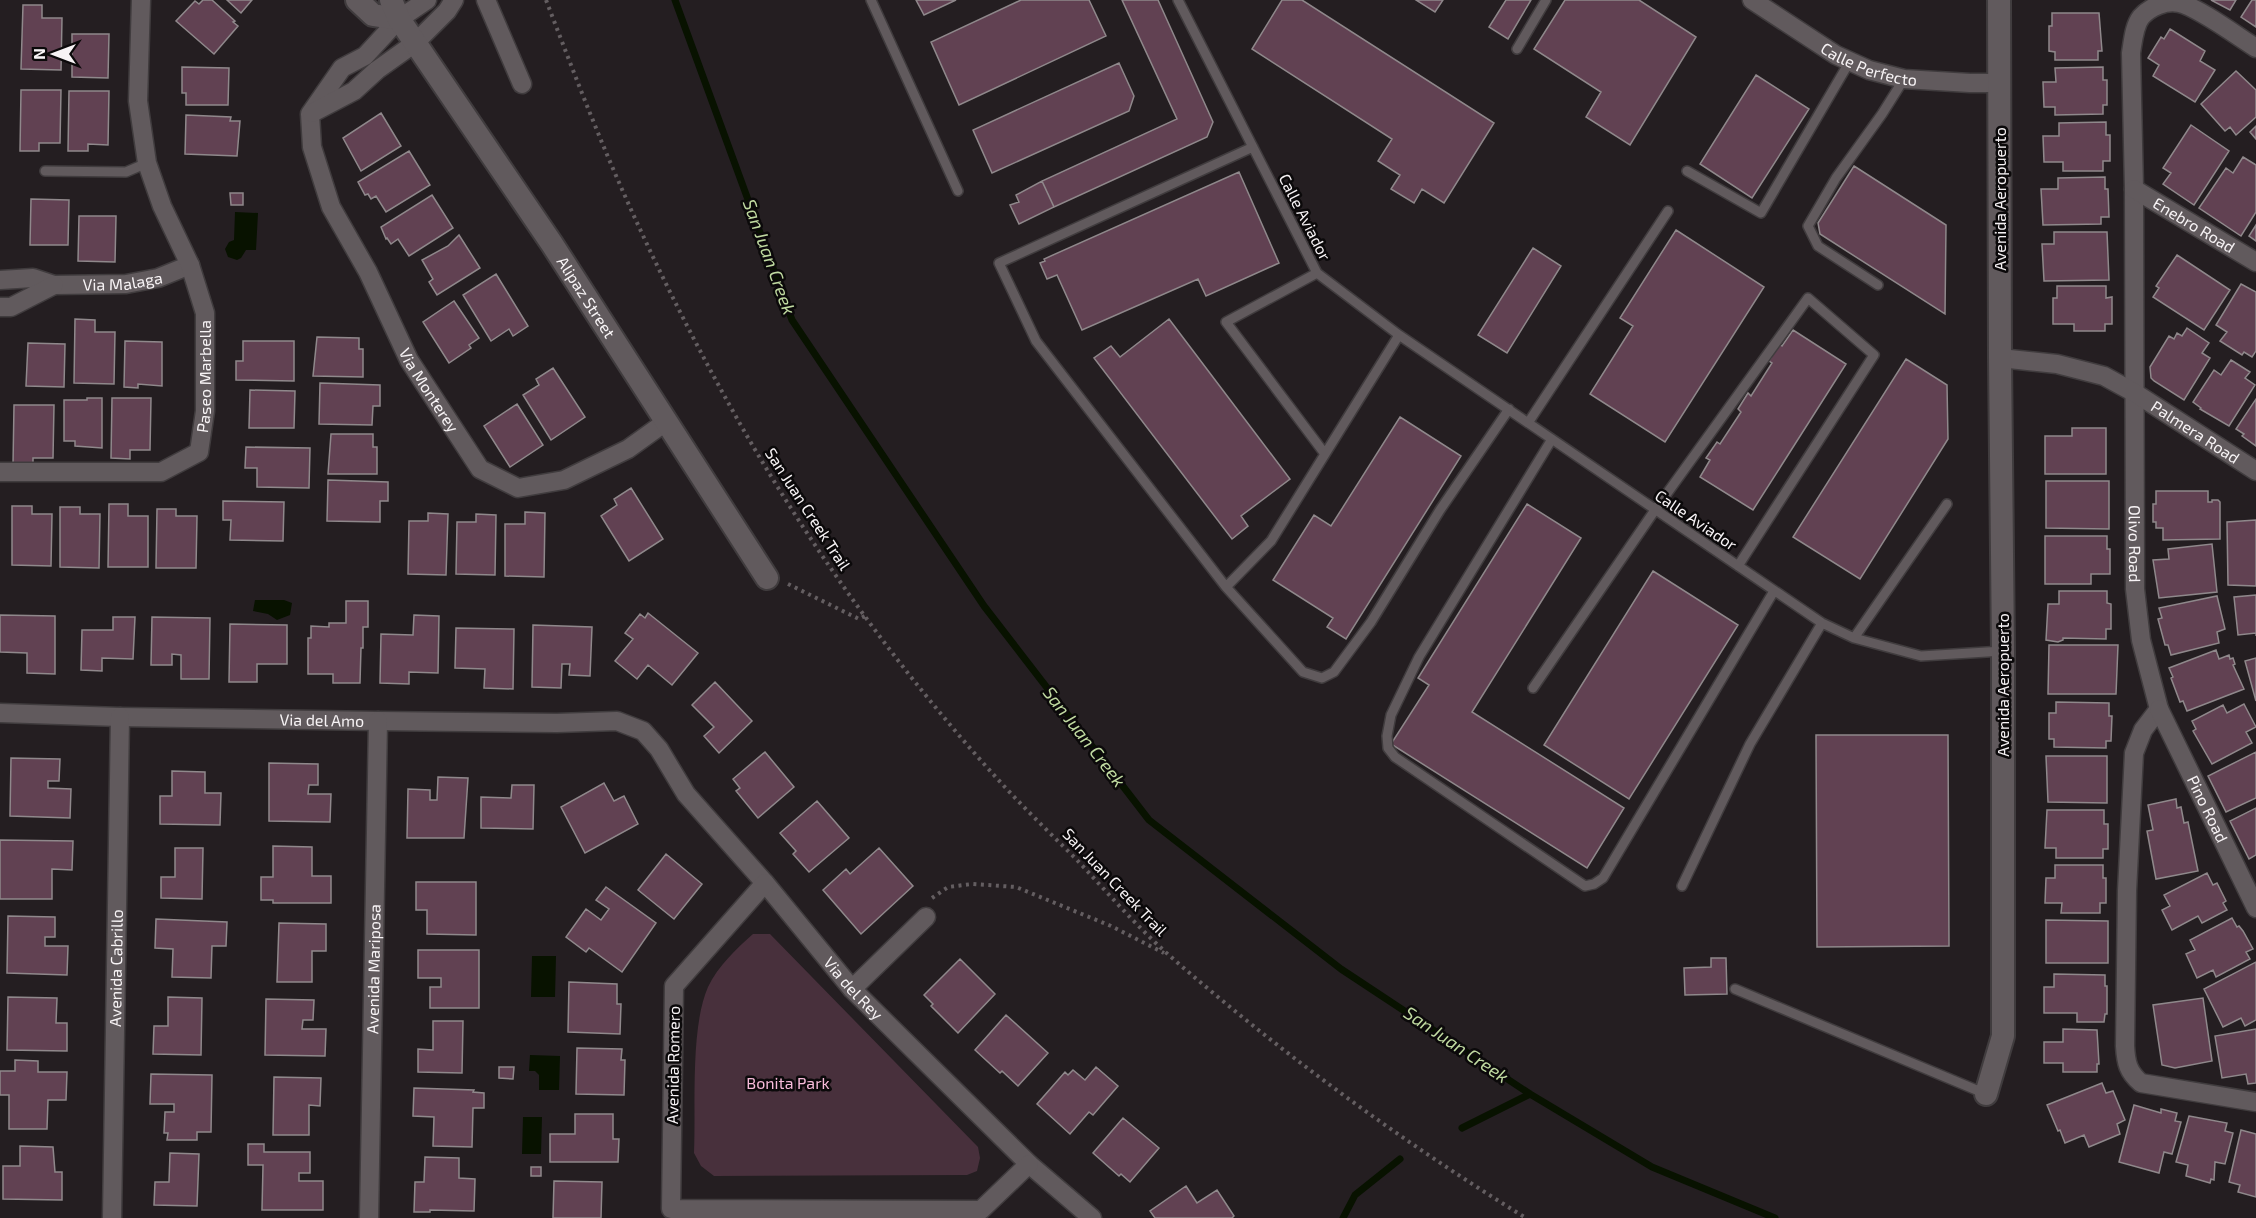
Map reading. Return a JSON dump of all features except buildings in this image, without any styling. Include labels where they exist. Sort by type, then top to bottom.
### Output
[{"type":"street","name":"Paseo Marbella","points":[[0,472],[161,472],[199,452],[205,411],[205,313],[190,265],[162,206],[147,164],[138,101],[141,0]]},
{"type":"street","points":[[357,0],[373,15],[427,0]]},
{"type":"street","points":[[310,114],[354,91],[415,43],[447,11],[454,0]]},
{"type":"street","points":[[486,0],[522,84]]},
{"type":"street","name":"Calle Perfecto","points":[[1752,0],[1836,55],[1869,70],[1904,79],[2000,83]]},
{"type":"street","name":"Avenida Aeropuerto","points":[[1986,1094],[2003,1036],[1999,0]]},
{"type":"street","name":"Olivo Road","points":[[2159,709],[2141,640],[2134,589],[2134,189],[2131,53],[2134,33],[2141,18],[2152,8],[2164,3],[2178,3],[2191,8],[2256,48]]},
{"type":"street","points":[[310,114],[342,68],[365,56],[395,9]]},
{"type":"street","name":"Alipaz Street","points":[[395,9],[415,43],[494,155],[767,578]]},
{"type":"street","name":"Via Monterey","points":[[310,114],[312,147],[331,207],[368,272],[409,360],[480,470],[518,488],[564,480],[628,449],[667,421]]},
{"type":"street","name":"Enebro Road","points":[[2134,189],[2256,262]]},
{"type":"street","name":"Via Malaga","points":[[0,280],[33,278],[54,285],[126,284],[158,278],[190,265]]},
{"type":"street","name":"Via Malaga","points":[[0,307],[11,307],[54,285]]},
{"type":"street","name":"Palmera Road","points":[[2000,358],[2057,364],[2104,376],[2135,393],[2256,471]]},
{"type":"street","points":[[2159,709],[2143,730],[2134,753],[2127,891],[2126,1063],[2131,1074],[2141,1083],[2256,1102]]},
{"type":"street","name":"Pino Road","points":[[2159,709],[2256,908]]},
{"type":"street","name":"Via del Amo","points":[[0,713],[378,721],[557,723],[617,721],[644,730]]},
{"type":"street","name":"Avenida Cabrillo","points":[[112,1218],[120,717]]},
{"type":"street","name":"Avenida Mariposa","points":[[369,1218],[378,721]]},
{"type":"street","name":"Via del Rey","points":[[644,730],[659,749],[686,794],[765,883],[852,989],[1029,1164],[1092,1218]]},
{"type":"street","name":"Avenida Romero","points":[[765,883],[675,986],[671,1209],[981,1210],[1029,1164]]},
{"type":"street","points":[[852,989],[926,917]]},
{"type":"lane","points":[[871,0],[958,191]]},
{"type":"lane","name":"Calle Aviador","points":[[1178,0],[1317,273],[1399,335],[1822,623],[1854,638],[1922,656],[2003,651]]},
{"type":"lane","points":[[1517,49],[1546,0]]},
{"type":"lane","points":[[1687,171],[1761,213],[1851,60]]},
{"type":"lane","points":[[1878,285],[1818,246],[1808,226],[1836,178],[1904,79]]},
{"type":"lane","points":[[1253,147],[999,263],[1036,341],[1226,587],[1303,672],[1322,678],[1334,672],[1371,622],[1440,510],[1509,410]]},
{"type":"lane","points":[[45,171],[126,172],[147,164]]},
{"type":"lane","points":[[1528,423],[1668,211]]},
{"type":"lane","name":"Calle Aviador","points":[[1317,273],[1226,322],[1325,454]]},
{"type":"lane","points":[[1533,688],[1655,510],[1808,298],[1874,355],[1738,566]]},
{"type":"lane","points":[[1226,587],[1271,541],[1399,335]]},
{"type":"lane","points":[[1552,439],[1419,657],[1392,715],[1386,736],[1388,748],[1395,757],[1585,886],[1594,884],[1603,878],[1774,591]]},
{"type":"lane","points":[[1854,638],[1947,504]]},
{"type":"lane","points":[[1682,886],[1750,744],[1822,623]]},
{"type":"lane","name":"Avenida Aeropuerto","points":[[1735,989],[1986,1094]]},
{"type":"path","name":"San Juan Creek Trail","points":[[546,0],[611,164],[694,340],[744,431],[782,493],[865,616],[912,678],[1002,784],[1169,955],[1291,1054],[1376,1118],[1464,1180],[1526,1218]]},
{"type":"path","points":[[767,578],[798,587],[859,620],[865,616]]},
{"type":"path","name":"San Juan Creek Trail","points":[[926,917],[926,902],[948,887],[972,884],[1016,887],[1111,926],[1169,955]]},
{"type":"green space","name":"Bonita Park","points":[[753,934],[770,934],[978,1147],[980,1158],[977,1171],[967,1175],[714,1176],[701,1166],[694,1153],[696,1045],[702,1004],[708,987],[722,965]]},
{"type":"shaded area","points":[[235,212],[258,213],[256,250],[246,250],[237,260],[228,257],[225,249],[229,242],[234,240]]},
{"type":"shaded area","points":[[255,600],[284,600],[292,603],[290,615],[277,620],[268,614],[253,611]]},
{"type":"shaded area","points":[[532,956],[556,956],[555,997],[531,997]]},
{"type":"shaded area","points":[[530,1055],[560,1056],[559,1090],[539,1090],[539,1075],[535,1071],[529,1071]]},
{"type":"shaded area","points":[[523,1117],[542,1117],[541,1154],[522,1154]]},
{"type":"waterway","name":"San Juan Creek","points":[[675,0],[792,320],[984,606],[1149,820],[1341,969],[1530,1094],[1652,1167],[1775,1218]]},
{"type":"waterway","points":[[1462,1128],[1530,1094]]},
{"type":"waterway","points":[[1343,1218],[1355,1195],[1400,1159]]}]
